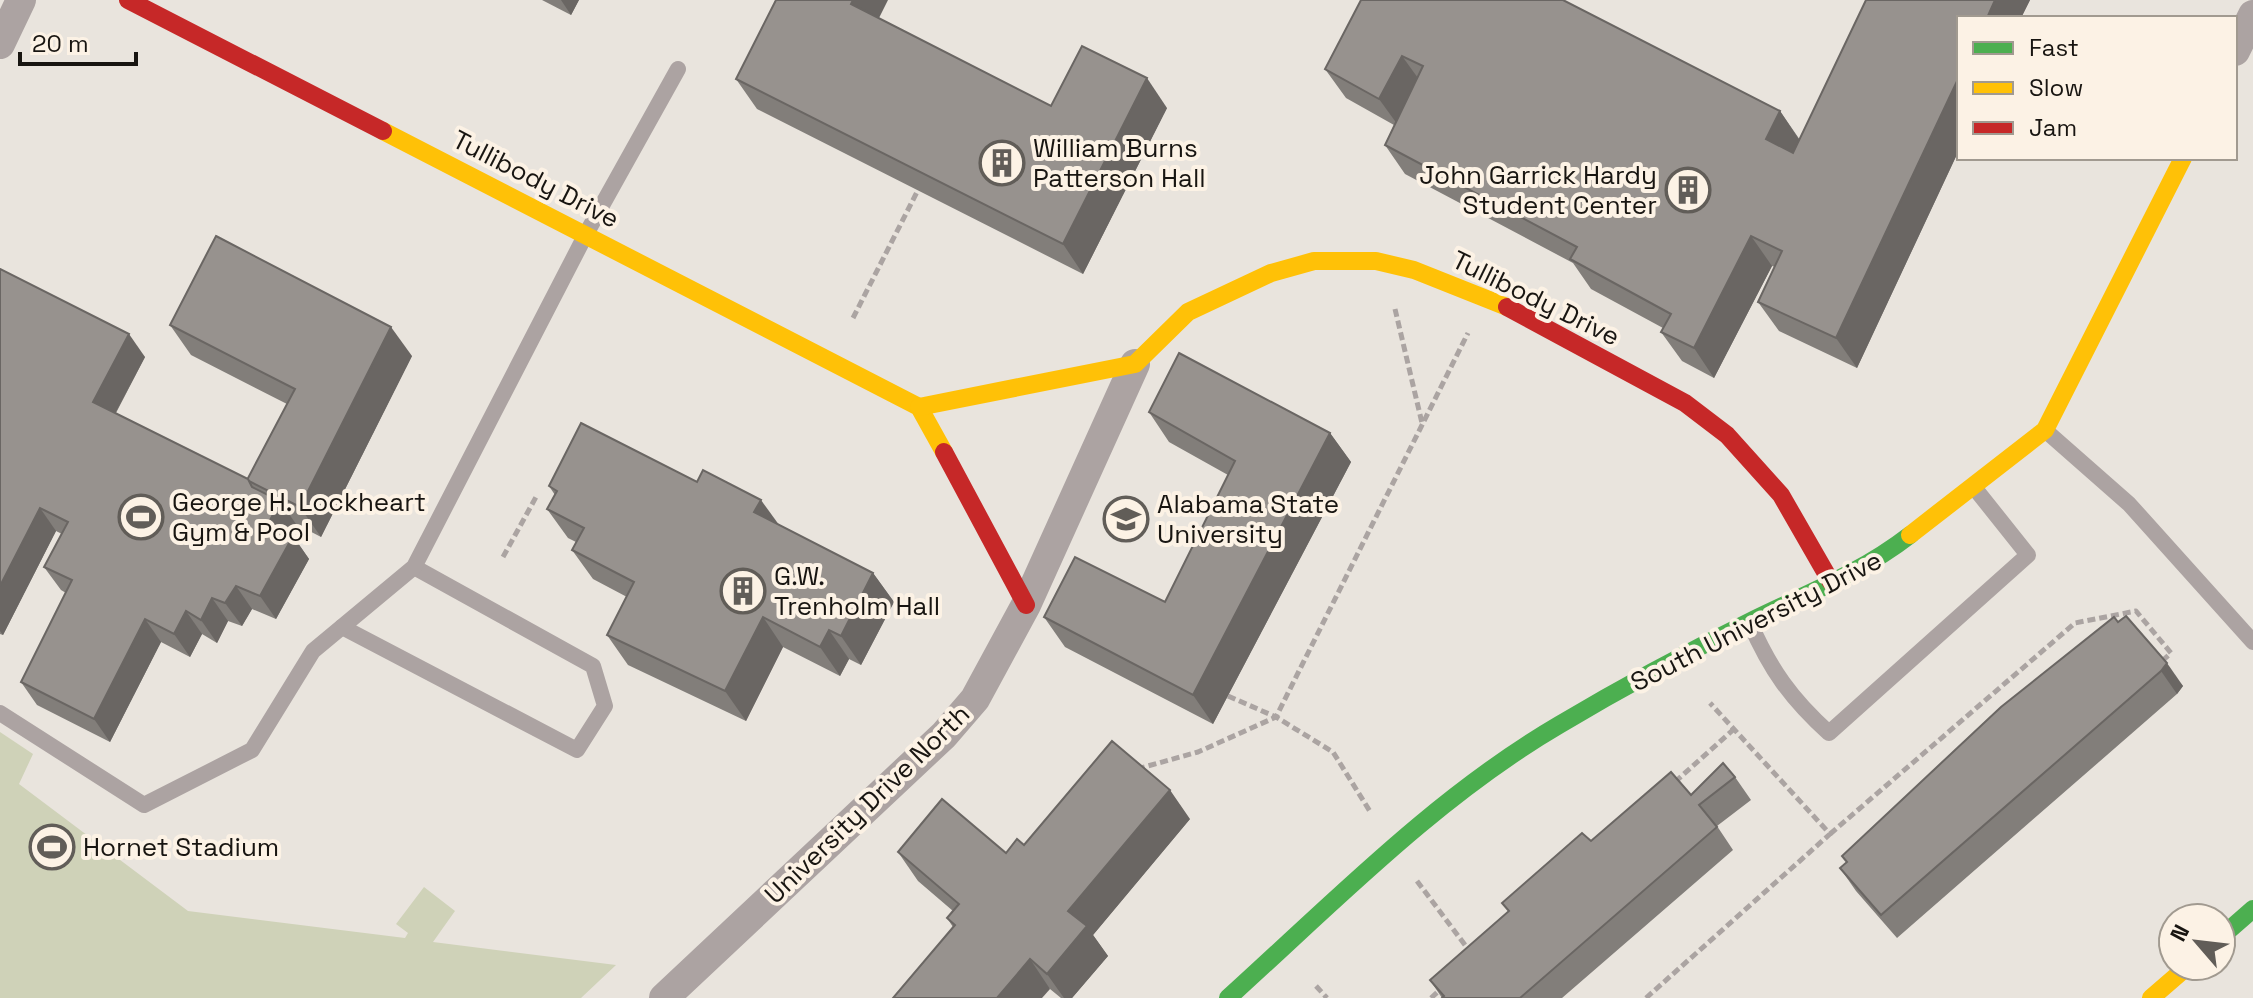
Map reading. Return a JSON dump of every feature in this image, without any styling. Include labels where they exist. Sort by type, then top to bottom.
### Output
[{"type":"street","points":[[0,44],[21,0]]},
{"type":"street","name":"Tullibody Drive","points":[[128,0],[919,407]]},
{"type":"street","points":[[2237,47],[2253,15]]},
{"type":"street","name":"South University Drive","points":[[1228,998],[1394,847],[1506,759],[1558,725],[1749,622],[1887,554],[2045,430],[2182,160]]},
{"type":"street","name":"Tullibody Drive","points":[[1135,364],[1188,312],[1271,273],[1314,261],[1350,259],[1414,270],[1515,310],[1685,403],[1727,435],[1781,495],[1831,582]]},
{"type":"street","points":[[1026,605],[919,407],[1135,364]]},
{"type":"street","name":"University Drive North","points":[[664,998],[944,735],[975,699],[1026,605],[1135,364]]},
{"type":"street","points":[[2237,923],[2253,909]]},
{"type":"street","points":[[2151,998],[2170,982]]},
{"type":"lane","points":[[0,713],[144,805],[252,750],[313,651],[414,567],[586,234],[678,69]]},
{"type":"lane","points":[[2045,430],[2129,504],[2253,642]]},
{"type":"lane","points":[[1749,622],[1770,668],[1806,713],[1829,733],[2028,555],[1972,486]]},
{"type":"lane","points":[[342,627],[577,750],[605,706],[593,666],[414,567]]},
{"type":"path","points":[[853,318],[918,190]]},
{"type":"path","points":[[1392,296],[1422,424]]},
{"type":"path","points":[[1132,770],[1198,752],[1276,717],[1471,328]]},
{"type":"path","points":[[503,557],[536,497]]},
{"type":"path","points":[[1646,998],[2075,623],[2136,611],[2171,653],[2162,661]]},
{"type":"path","points":[[1228,696],[1276,717],[1333,752],[1422,890],[1476,958]]},
{"type":"path","points":[[1710,703],[1830,834]]},
{"type":"path","points":[[1664,792],[1734,729]]},
{"type":"path","points":[[1431,998],[1454,978]]},
{"type":"path","points":[[1316,986],[1327,998]]},
{"type":"green space","name":"Hornet Stadium","points":[[0,732],[33,754],[19,784],[188,911],[405,938],[408,933],[396,924],[424,887],[455,911],[433,942],[616,965],[581,998],[0,998]]},
{"type":"building","name":"William Burns Patterson Hall","points":[[776,0],[853,0],[851,4],[1051,106],[1082,46],[1147,78],[1063,244],[736,79]]},
{"type":"building","name":"John Garrick Hardy Student Center","points":[[1361,0],[1563,0],[1780,111],[1766,139],[1793,153],[1866,0],[1995,0],[1988,16],[1957,16],[1957,81],[1836,338],[1758,302],[1782,251],[1751,236],[1694,348],[1661,332],[1671,314],[1570,259],[1577,247],[1385,145],[1423,66],[1402,56],[1379,99],[1325,69]]},
{"type":"building","points":[[216,236],[391,327],[300,507],[247,480],[295,389],[170,325]]},
{"type":"building","name":"George H. Lockheart Gym & Pool","points":[[0,269],[129,334],[93,402],[248,479],[252,487],[280,501],[268,524],[293,536],[260,596],[236,586],[225,603],[212,598],[201,620],[186,611],[174,634],[145,619],[94,719],[21,682],[72,580],[44,567],[68,522],[40,508],[0,586]]},
{"type":"building","points":[[1179,353],[1330,433],[1193,695],[1044,617],[1075,557],[1165,602],[1235,461],[1149,412]]},
{"type":"building","name":"G.W. Trenholm Hall","points":[[581,423],[697,482],[703,470],[761,500],[754,512],[873,573],[841,636],[829,630],[820,647],[763,617],[725,691],[607,635],[634,582],[572,550],[584,528],[547,509],[557,491],[549,486]]},
{"type":"building","points":[[2126,616],[2167,663],[2161,671],[1881,915],[1840,868],[1847,862],[1842,856],[2001,707],[2114,617],[2118,622]]},
{"type":"building","points":[[1112,741],[1170,790],[1068,911],[1087,926],[1047,974],[1030,959],[997,998],[893,998],[955,925],[947,918],[959,904],[898,852],[942,799],[1006,853],[1017,839],[1024,845]]},
{"type":"building","points":[[1723,763],[1735,777],[1699,805],[1717,827],[1520,998],[1442,998],[1444,996],[1430,980],[1509,911],[1502,903],[1582,833],[1591,841],[1671,772],[1691,795]]},
{"type":"traffic: fast","points":[[1228,998],[1428,818],[1514,754],[1630,684],[1853,572],[1910,535]]},
{"type":"traffic: fast","points":[[2237,923],[2253,909]]},
{"type":"traffic: slow","points":[[383,131],[919,407],[944,452]]},
{"type":"traffic: slow","points":[[1910,535],[2045,430],[2182,160]]},
{"type":"traffic: slow","points":[[919,407],[1135,364],[1188,312],[1271,273],[1314,261],[1376,261],[1414,270],[1507,307]]},
{"type":"traffic: slow","points":[[2151,998],[2170,982]]},
{"type":"traffic: jam","points":[[128,0],[383,131]]},
{"type":"traffic: jam","points":[[1507,307],[1685,403],[1727,435],[1781,495],[1831,582]]},
{"type":"traffic: jam","points":[[944,452],[1026,605]]},
{"type":"place","name":"William Burns Patterson Hall","points":[[1002,163]]},
{"type":"place","name":"John Garrick Hardy Student Center","points":[[1688,190]]},
{"type":"place","name":"George H. Lockheart Gym & Pool","points":[[141,517]]},
{"type":"place","name":"Alabama State University","points":[[1126,519]]},
{"type":"place","name":"G.W. Trenholm Hall","points":[[743,591]]},
{"type":"place","name":"Hornet Stadium","points":[[52,847]]}]
